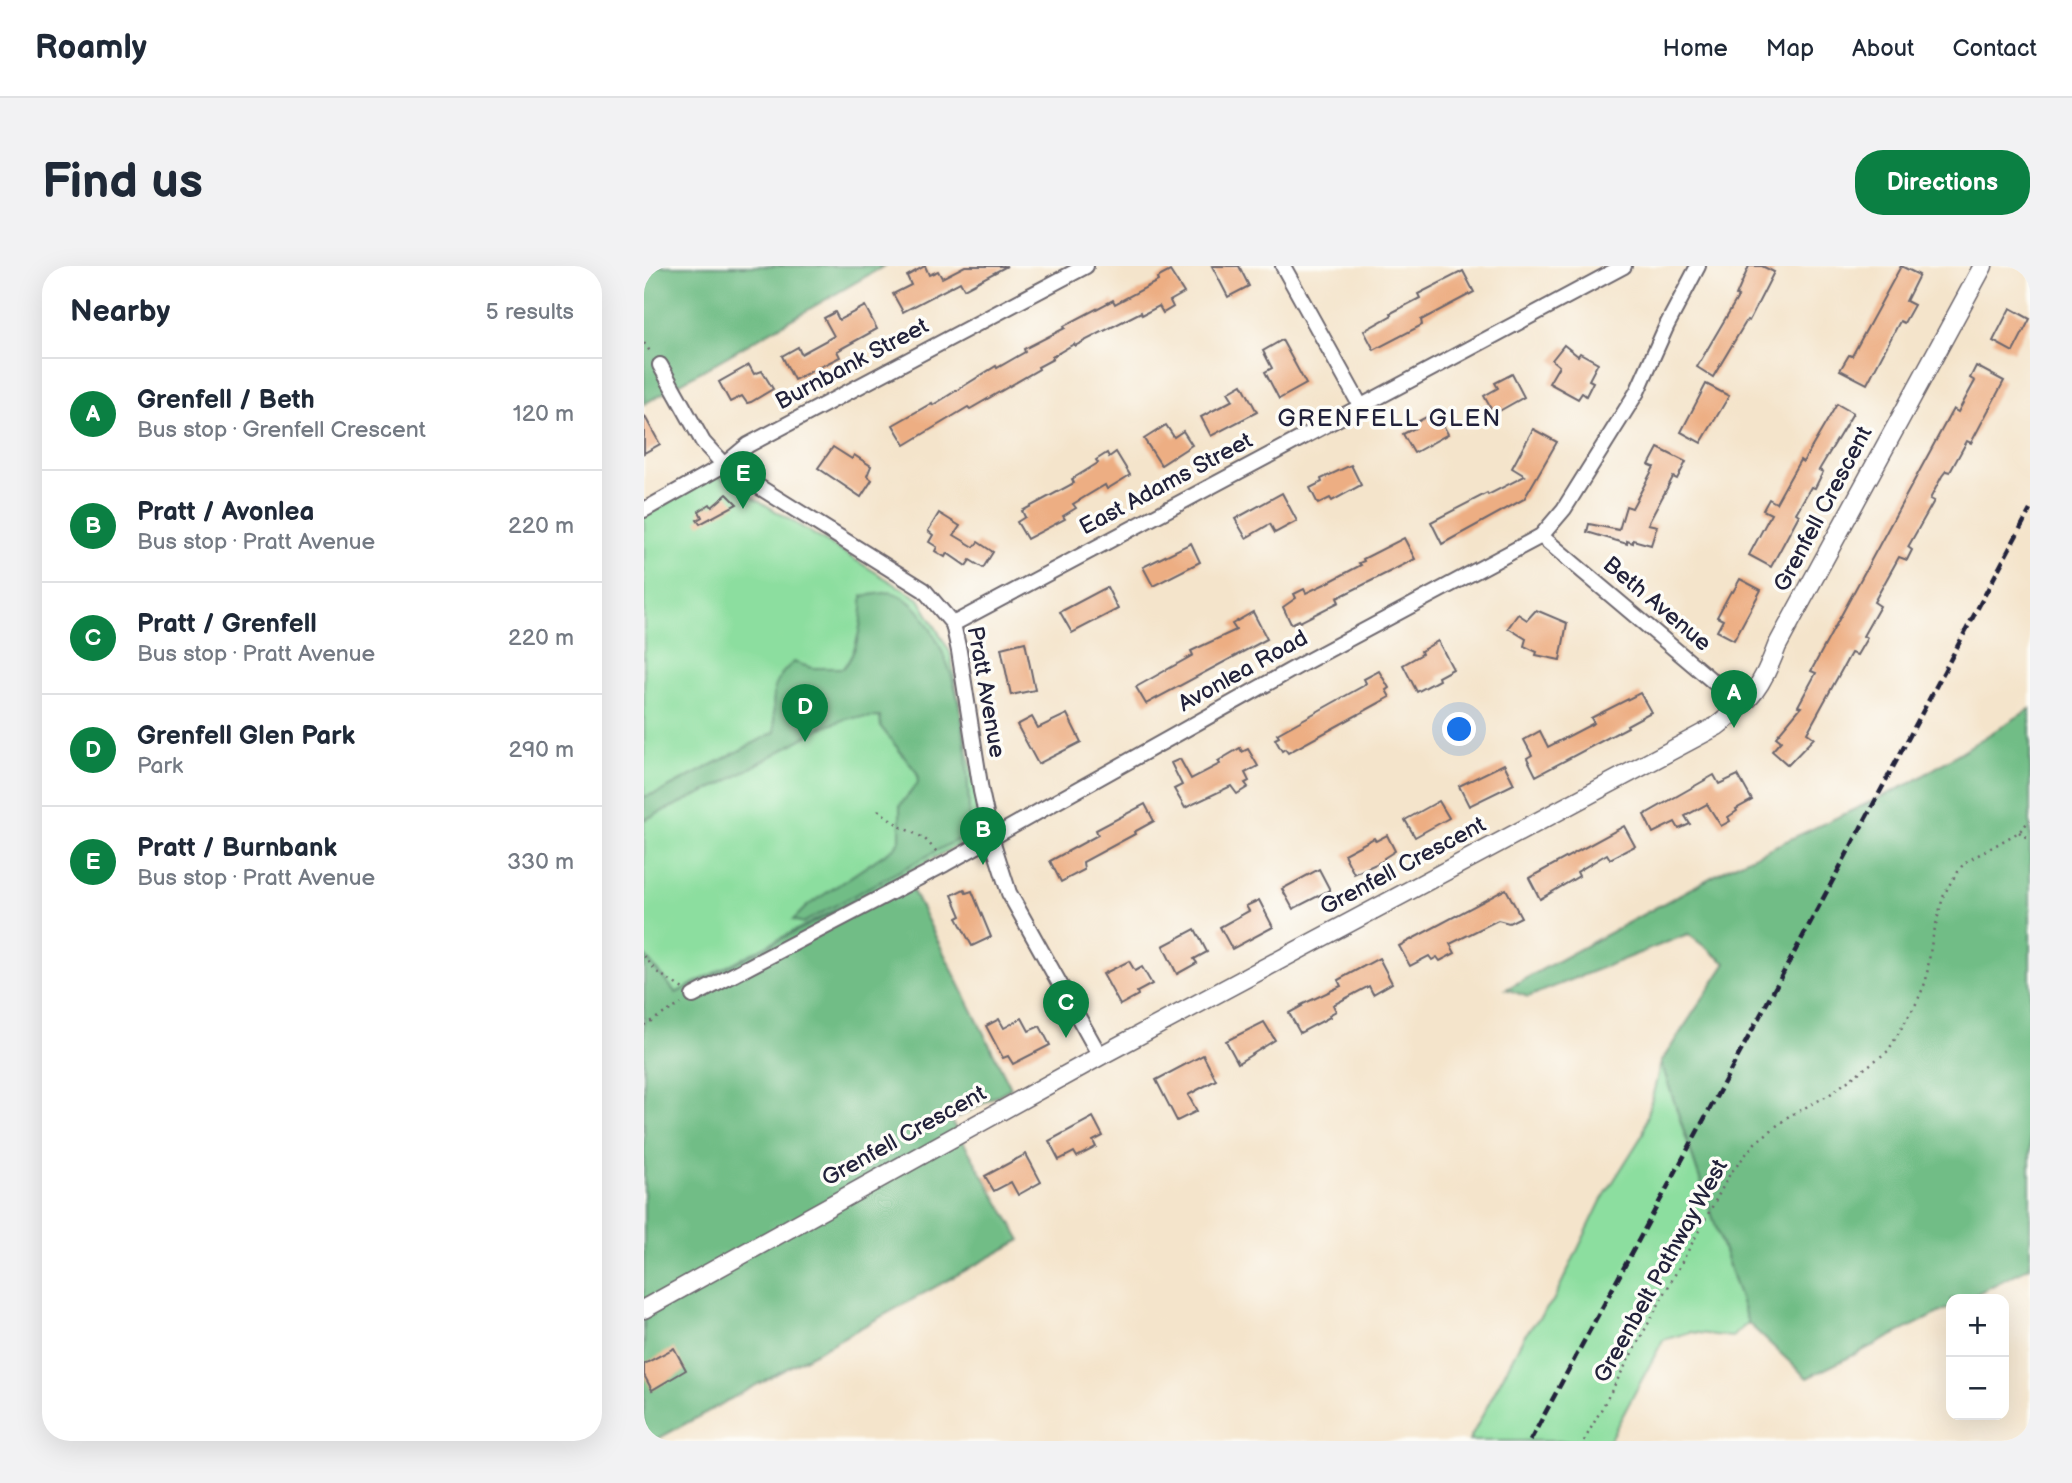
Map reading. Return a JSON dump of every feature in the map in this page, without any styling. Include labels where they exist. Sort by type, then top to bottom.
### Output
[{"type":"street","name":"Burnbank Street","points":[[644,510],[724,465],[748,445],[1086,266]]},
{"type":"street","points":[[1283,266],[1360,405]]},
{"type":"street","name":"East Adams Street","points":[[953,624],[1624,266]]},
{"type":"street","name":"Avonlea Road","points":[[693,996],[945,864],[1301,664],[1541,536],[1564,509],[1637,393],[1667,325],[1698,266]]},
{"type":"street","name":"Grenfell Crescent","points":[[644,1309],[1100,1056],[1717,726],[1742,706],[1765,677],[1777,646],[1983,266]]},
{"type":"street","name":"Pratt Avenue","points":[[660,365],[703,442],[724,465],[924,590],[953,624],[981,791],[991,836],[1009,893],[1100,1056]]},
{"type":"street","name":"Beth Avenue","points":[[1541,536],[1742,706]]},
{"type":"path","points":[[877,810],[901,827],[925,838],[945,864]]},
{"type":"path","name":"Greenbelt Pathway West","points":[[1584,1441],[1730,1174],[1755,1143],[1789,1116],[1829,1095],[1888,1051],[1917,1002],[1926,981],[1932,940],[1943,897],[1951,881],[1964,863],[2020,832],[2030,820]]},
{"type":"path","points":[[2020,832],[2030,839]]},
{"type":"path","points":[[644,956],[657,972],[693,996],[644,1025]]},
{"type":"green space","points":[[644,266],[884,266],[644,404]]},
{"type":"green space","points":[[717,475],[919,599],[950,652],[983,832],[676,993],[644,955],[644,516]]},
{"type":"green space","points":[[891,592],[907,600],[922,616],[946,660],[954,684],[964,732],[970,833],[803,923],[793,920],[807,906],[895,847],[900,839],[900,805],[918,783],[917,773],[881,727],[880,717],[849,718],[821,728],[726,782],[644,820],[644,797],[662,791],[775,732],[775,686],[785,670],[794,662],[812,668],[843,668],[852,653],[858,634],[862,596]]},
{"type":"green space","points":[[2030,709],[2030,1267],[1976,1294],[1946,1294],[1946,1309],[1807,1378],[1748,1323],[1661,1062],[1726,963],[1688,934],[1528,997],[1506,989],[1732,866],[1911,783]]},
{"type":"green space","points":[[905,875],[1011,1088],[951,1121],[1021,1240],[654,1441],[644,1441],[644,955],[676,993]]},
{"type":"green space","points":[[1661,1062],[1748,1323],[1732,1337],[1690,1332],[1663,1340],[1609,1441],[1469,1441],[1524,1336],[1553,1301],[1601,1201],[1643,1134]]},
{"type":"building","points":[[925,266],[929,275],[938,271],[942,278],[965,266],[1007,266],[964,289],[960,282],[903,312],[893,294],[911,285],[907,276]]},
{"type":"building","points":[[1212,266],[1239,266],[1249,286],[1228,297]]},
{"type":"building","points":[[1749,266],[1762,266],[1774,272],[1749,321],[1747,320],[1713,377],[1697,367],[1738,297],[1736,296]]},
{"type":"building","points":[[1901,266],[1919,275],[1906,301],[1914,305],[1904,323],[1900,321],[1867,384],[1840,370],[1849,355],[1852,356]]},
{"type":"building","points":[[1170,271],[1184,293],[1170,301],[1173,307],[1163,313],[1159,306],[1142,315],[1141,312],[1075,346],[1074,344],[1038,367],[1039,369],[905,445],[893,425],[1025,352],[1024,349],[1065,328],[1064,326],[1113,300],[1115,304],[1158,281],[1157,278]]},
{"type":"building","points":[[1463,271],[1474,292],[1421,320],[1422,325],[1374,350],[1364,331],[1420,298],[1418,294]]},
{"type":"building","points":[[865,306],[877,329],[837,351],[840,357],[794,380],[782,356],[798,347],[801,354],[834,336],[824,318],[835,312],[839,320]]},
{"type":"building","points":[[2010,308],[2030,319],[2013,352],[1993,341]]},
{"type":"building","points":[[1282,340],[1306,384],[1279,399],[1265,372],[1272,368],[1263,351]]},
{"type":"building","points":[[1564,345],[1578,356],[1580,353],[1598,363],[1589,380],[1593,382],[1586,396],[1582,393],[1578,399],[1549,383],[1559,366],[1552,360]]},
{"type":"building","points":[[749,365],[754,374],[762,371],[773,389],[751,402],[747,403],[742,396],[730,402],[719,382]]},
{"type":"building","points":[[1976,366],[2004,381],[1971,443],[1967,441],[1950,472],[1946,471],[1942,476],[1930,499],[1934,501],[1908,547],[1912,550],[1907,560],[1899,557],[1874,602],[1880,606],[1863,636],[1867,638],[1857,655],[1851,653],[1807,733],[1814,738],[1788,765],[1772,751],[1781,741],[1776,737],[1801,707],[1798,706],[1816,673],[1811,671],[1953,409],[1958,412],[1975,381],[1970,378]]},
{"type":"building","points":[[1512,374],[1524,397],[1494,414],[1484,396],[1498,388],[1495,383]]},
{"type":"building","points":[[1242,384],[1257,412],[1211,436],[1201,417],[1233,400],[1228,392]]},
{"type":"building","points":[[1706,384],[1729,396],[1701,443],[1681,432]]},
{"type":"building","points":[[1837,404],[1853,413],[1819,470],[1823,472],[1815,488],[1811,487],[1796,513],[1799,515],[1771,567],[1749,555],[1771,514],[1763,510],[1769,499],[1776,503],[1800,460],[1803,462]]},
{"type":"building","points":[[1434,413],[1438,415],[1448,434],[1414,453],[1403,434],[1415,428],[1413,424]]},
{"type":"building","points":[[644,415],[660,444],[644,453]]},
{"type":"building","points":[[1166,425],[1174,437],[1183,431],[1192,445],[1161,465],[1144,439]]},
{"type":"building","points":[[1533,429],[1557,442],[1524,499],[1442,544],[1431,522],[1525,476],[1512,468]]},
{"type":"building","points":[[833,447],[852,459],[854,455],[871,466],[867,476],[872,480],[861,497],[818,468]]},
{"type":"building","points":[[1658,448],[1686,462],[1677,479],[1673,477],[1648,524],[1657,526],[1651,545],[1633,540],[1633,543],[1627,541],[1627,544],[1587,532],[1589,524],[1619,530],[1626,506],[1632,508],[1654,467],[1649,465]]},
{"type":"building","points":[[1116,452],[1130,475],[1107,489],[1105,485],[1073,504],[1076,508],[1063,516],[1065,519],[1027,539],[1017,522],[1025,517],[1022,511],[1074,483],[1072,479],[1098,463],[1096,460],[1107,453],[1109,457]]},
{"type":"building","points":[[1351,465],[1361,485],[1332,501],[1330,498],[1318,504],[1310,488],[1322,482],[1321,479]]},
{"type":"building","points":[[1282,493],[1297,521],[1275,533],[1270,524],[1246,538],[1235,519]]},
{"type":"building","points":[[727,494],[737,504],[700,524],[697,520],[702,517],[699,511],[710,504],[712,507]]},
{"type":"building","points":[[939,513],[960,526],[954,535],[974,547],[978,542],[993,552],[983,568],[970,560],[966,566],[947,553],[945,557],[935,551],[937,547],[929,542],[933,535],[928,531]]},
{"type":"building","points":[[1404,538],[1415,559],[1337,598],[1339,602],[1291,624],[1283,607],[1296,598],[1294,594],[1304,589],[1306,593],[1329,582],[1361,565],[1359,563],[1364,561],[1363,559]]},
{"type":"building","points":[[1191,543],[1200,562],[1153,586],[1143,567]]},
{"type":"building","points":[[1740,579],[1761,590],[1734,640],[1717,631],[1723,620],[1717,617]]},
{"type":"building","points":[[1107,587],[1118,609],[1072,633],[1060,612]]},
{"type":"building","points":[[1536,610],[1567,623],[1560,660],[1536,655],[1537,652],[1524,646],[1526,639],[1508,628],[1518,614],[1527,620]]},
{"type":"building","points":[[1253,612],[1267,639],[1146,704],[1136,687],[1193,655],[1191,651],[1236,630],[1232,624]]},
{"type":"building","points":[[1438,641],[1453,669],[1417,692],[1403,665]]},
{"type":"building","points":[[1025,642],[1035,690],[1011,695],[1001,648]]},
{"type":"building","points":[[1379,671],[1389,688],[1386,690],[1390,697],[1288,753],[1285,749],[1282,751],[1275,739],[1279,737],[1277,734],[1363,686],[1366,683],[1364,679]]},
{"type":"building","points":[[1640,693],[1651,712],[1536,776],[1527,758],[1532,755],[1524,740],[1540,731],[1548,747],[1594,723],[1591,718]]},
{"type":"building","points":[[1067,714],[1081,742],[1038,764],[1017,725],[1032,717],[1038,728]]},
{"type":"building","points":[[1240,748],[1242,752],[1248,749],[1258,766],[1245,773],[1249,781],[1245,783],[1248,787],[1237,794],[1231,786],[1185,808],[1174,789],[1182,785],[1171,763],[1180,759],[1191,779],[1220,764],[1218,761]]},
{"type":"building","points":[[1504,764],[1514,784],[1469,806],[1459,786]]},
{"type":"building","points":[[1714,775],[1719,784],[1738,775],[1752,800],[1736,809],[1737,811],[1728,817],[1730,821],[1721,826],[1707,804],[1685,816],[1690,824],[1679,829],[1675,822],[1653,833],[1644,815]]},
{"type":"building","points":[[1439,801],[1449,818],[1415,837],[1405,820]]},
{"type":"building","points":[[1145,804],[1154,821],[1083,862],[1084,870],[1061,882],[1050,861],[1098,835],[1096,830]]},
{"type":"building","points":[[1624,826],[1635,846],[1610,859],[1607,854],[1577,872],[1579,876],[1540,899],[1529,878]]},
{"type":"building","points":[[1387,835],[1395,851],[1384,858],[1385,860],[1354,874],[1344,854],[1374,838],[1376,841]]},
{"type":"building","points":[[1319,869],[1330,890],[1293,909],[1282,889]]},
{"type":"building","points":[[964,889],[966,893],[972,891],[991,937],[972,946],[957,918],[961,916],[952,895]]},
{"type":"building","points":[[1506,889],[1521,917],[1509,923],[1498,920],[1450,944],[1455,953],[1440,961],[1437,957],[1432,960],[1429,956],[1410,966],[1399,946]]},
{"type":"building","points":[[1259,900],[1273,927],[1232,949],[1220,927],[1249,911],[1246,906]]},
{"type":"building","points":[[1195,929],[1207,952],[1194,959],[1197,963],[1177,974],[1163,946]]},
{"type":"building","points":[[1379,958],[1392,983],[1373,994],[1369,986],[1333,1005],[1336,1011],[1329,1015],[1330,1017],[1300,1033],[1289,1013],[1341,986],[1338,980]]},
{"type":"building","points":[[1129,961],[1135,971],[1142,967],[1152,984],[1120,1005],[1103,974]]},
{"type":"building","points":[[1022,1018],[1029,1031],[1040,1026],[1050,1045],[1013,1064],[1008,1056],[1003,1058],[986,1026],[999,1019],[1004,1028]]},
{"type":"building","points":[[1264,1022],[1275,1040],[1238,1063],[1226,1041]]},
{"type":"building","points":[[1203,1055],[1216,1080],[1188,1095],[1197,1111],[1177,1121],[1156,1080]]},
{"type":"building","points":[[1093,1117],[1103,1136],[1093,1141],[1096,1147],[1077,1157],[1074,1152],[1059,1160],[1049,1141]]},
{"type":"building","points":[[1026,1154],[1041,1182],[1018,1195],[1011,1182],[994,1191],[985,1176]]},
{"type":"building","points":[[674,1348],[686,1370],[652,1390],[644,1375],[644,1364]]},
{"type":"railway","points":[[1530,1441],[2030,510]]},
{"type":"place","name":"Pratt / Burnbank","points":[[743,509]]},
{"type":"place","name":"Grenfell / Beth","points":[[1734,728]]},
{"type":"place","name":"Grenfell Glen Park","points":[[805,742]]},
{"type":"place","name":"Pratt / Avonlea","points":[[983,865]]},
{"type":"place","name":"Pratt / Grenfell","points":[[1066,1038]]},
{"type":"district","name":"GRENFELL GLEN","points":[[1390,418]]}]
